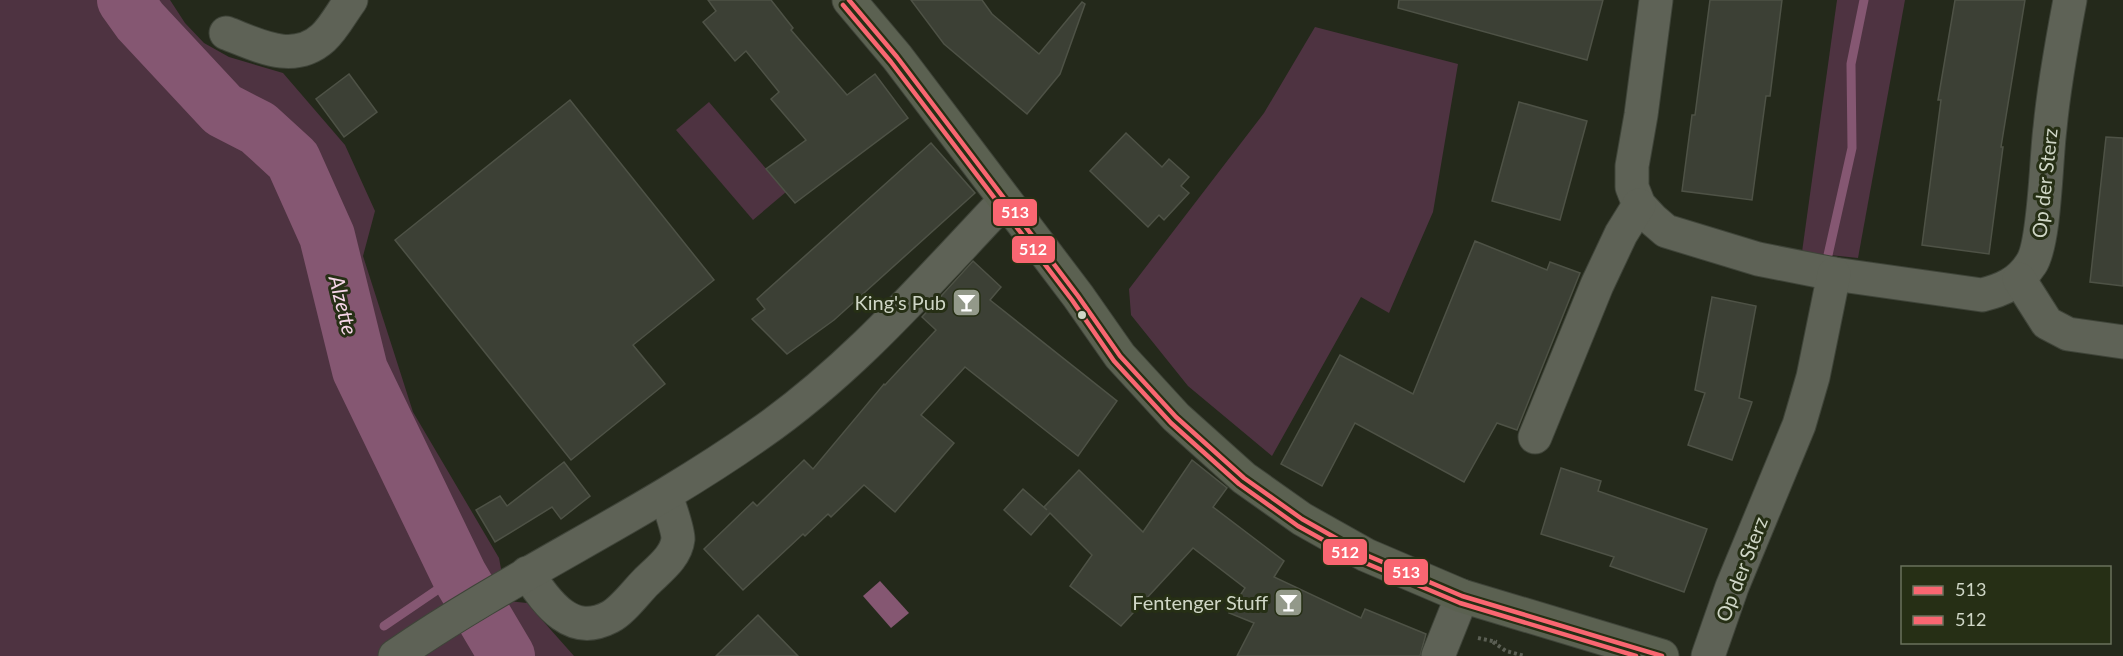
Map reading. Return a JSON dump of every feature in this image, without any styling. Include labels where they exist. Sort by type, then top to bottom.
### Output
[{"type":"main road","points":[[849,0],[897,57],[1120,356],[1176,417],[1244,478],[1302,519],[1366,555],[1462,596],[1662,656]]},
{"type":"street","points":[[226,33],[276,51],[300,52],[323,38],[351,0]]},
{"type":"street","points":[[1656,0],[1632,166],[1632,187],[1639,205],[1666,231],[1758,259],[1897,284],[1982,295],[2003,289],[2019,279],[2047,323],[2068,334],[2123,342]]},
{"type":"street","name":"Op der Sterz","points":[[2019,279],[2032,263],[2039,241],[2050,125],[2070,0]]},
{"type":"street","points":[[396,656],[441,625],[521,577],[666,495],[760,434],[834,375],[891,322],[1005,200]]},
{"type":"street","points":[[1534,437],[1597,285],[1621,234],[1639,205]]},
{"type":"street","name":"Op der Sterz","points":[[1708,656],[1732,587],[1799,425],[1813,377],[1834,274]]},
{"type":"street","points":[[521,577],[561,615],[577,622],[595,622],[612,616],[674,554],[678,537],[666,495]]},
{"type":"street","points":[[1438,656],[1462,596]]},
{"type":"path","points":[[1492,642],[1506,651],[1525,656]]},
{"type":"shaded area","points":[[0,0],[170,0],[185,23],[204,43],[229,57],[283,73],[345,145],[375,211],[363,256],[413,412],[499,558],[507,601],[527,603],[574,656],[0,656]]},
{"type":"shaded area","points":[[1837,0],[1905,0],[1858,258],[1802,252]]},
{"type":"shaded area","points":[[1315,27],[1458,64],[1433,212],[1389,313],[1361,297],[1272,456],[1188,386],[1131,315],[1129,289],[1264,113]]},
{"type":"shaded area","points":[[709,102],[786,192],[753,220],[676,130]]},
{"type":"shaded area","points":[[880,581],[909,613],[891,628],[863,596]]},
{"type":"building","points":[[708,0],[771,0],[793,28],[791,30],[847,95],[875,74],[908,118],[795,203],[766,169],[806,140],[771,99],[779,92],[746,51],[735,61],[703,22],[716,11]]},
{"type":"building","points":[[911,0],[982,0],[992,14],[1039,54],[1082,2],[1085,4],[1060,74],[1027,114],[944,44]]},
{"type":"building","points":[[1399,0],[1603,0],[1587,60],[1398,8]]},
{"type":"building","points":[[1710,0],[1782,0],[1770,96],[1766,96],[1752,200],[1682,191],[1692,115],[1695,115]]},
{"type":"building","points":[[1955,0],[2025,0],[2001,147],[2003,147],[1989,254],[1922,245],[1941,100],[1938,100]]},
{"type":"building","points":[[349,74],[377,112],[344,137],[316,99]]},
{"type":"building","points":[[570,100],[714,280],[633,345],[665,384],[571,460],[395,240]]},
{"type":"building","points":[[1519,102],[1587,121],[1560,220],[1492,201]]},
{"type":"building","points":[[1126,133],[1162,167],[1169,159],[1189,177],[1181,186],[1189,193],[1164,220],[1159,215],[1148,227],[1090,171]]},
{"type":"building","points":[[2106,137],[2123,138],[2123,286],[2090,282]]},
{"type":"building","points":[[931,143],[975,193],[834,320],[787,354],[752,319],[765,309],[757,299]]},
{"type":"building","points":[[1475,241],[1547,270],[1550,262],[1580,273],[1517,430],[1497,423],[1464,482],[1355,423],[1322,486],[1281,464],[1340,355],[1413,394]]},
{"type":"building","points":[[973,261],[1001,287],[990,300],[1117,401],[1078,456],[965,367],[921,415],[954,443],[895,512],[864,485],[831,517],[828,514],[805,536],[803,534],[743,590],[704,549],[753,502],[757,506],[804,460],[813,469],[884,384],[936,330],[922,317]]},
{"type":"building","points":[[1712,297],[1756,306],[1739,398],[1752,402],[1732,460],[1688,445],[1705,393],[1695,390]]},
{"type":"building","points":[[1192,460],[1227,488],[1213,507],[1284,561],[1274,577],[1361,618],[1365,609],[1426,634],[1420,656],[1237,656],[1254,623],[1229,613],[1245,588],[1193,548],[1121,626],[1070,586],[1092,555],[1050,513],[1031,535],[1004,510],[1023,489],[1047,510],[1044,507],[1079,470],[1143,532]]},
{"type":"building","points":[[564,462],[590,496],[561,519],[552,507],[495,542],[476,510],[500,496],[507,506]]},
{"type":"building","points":[[1561,468],[1601,481],[1598,491],[1707,529],[1684,592],[1610,566],[1614,557],[1541,534]]},
{"type":"building","points":[[758,615],[798,656],[716,656]]},
{"type":"waterway","name":"Alzette","points":[[125,0],[140,21],[223,110],[258,128],[293,160],[327,236],[360,370],[459,575],[507,656]]},
{"type":"waterway","points":[[1828,255],[1852,148],[1851,64],[1864,0]]},
{"type":"waterway","points":[[384,626],[459,575]]},
{"type":"transit line","name":"513","points":[[849,0],[897,57],[1078,296],[1120,356],[1176,417],[1244,478],[1302,519],[1366,555],[1462,596],[1662,656]]},
{"type":"transit line","name":"512","points":[[843,5],[891,62],[1072,300],[1114,361],[1171,423],[1239,484],[1298,526],[1363,562],[1460,603],[1636,656]]},
{"type":"place","name":"King's Pub","points":[[967,302]]},
{"type":"place","name":"Fentenger Stuff","points":[[1289,602]]}]
